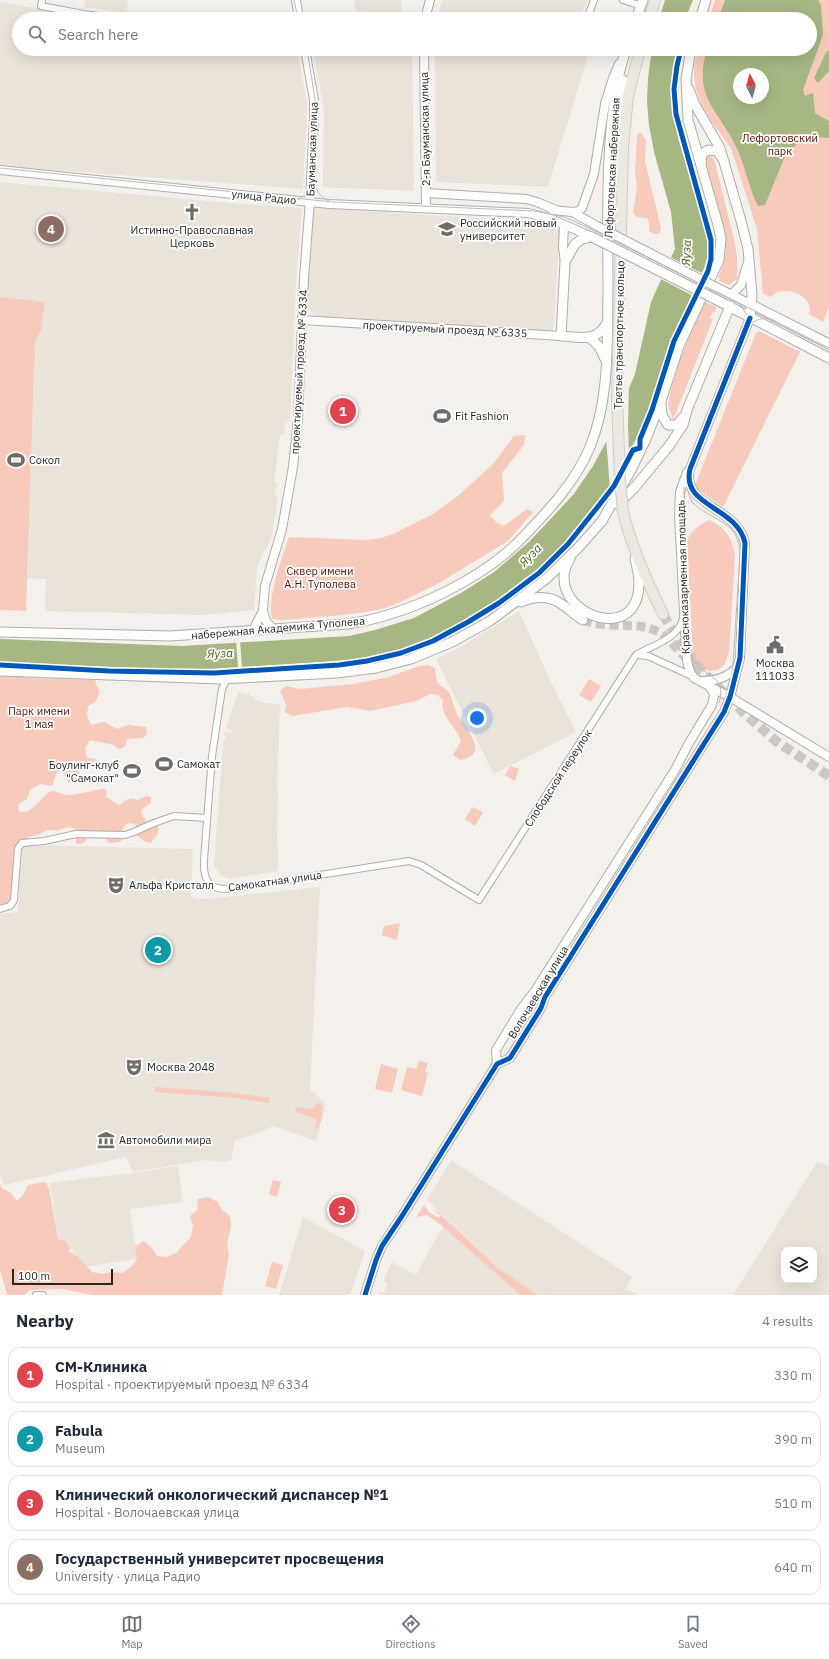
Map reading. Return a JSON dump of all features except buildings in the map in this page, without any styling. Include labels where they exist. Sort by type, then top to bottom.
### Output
[{"type":"main road","points":[[651,12],[655,0]]},
{"type":"main road","points":[[702,12],[706,0]]},
{"type":"main road","name":"Лефортовская набережная","points":[[586,454],[599,418],[605,388],[608,322],[608,203],[613,113],[617,82],[624,56]]},
{"type":"main road","points":[[623,148],[621,107],[625,56]]},
{"type":"main road","name":"Третье транспортное кольцо","points":[[638,56],[628,96],[623,148],[617,398],[620,479],[623,512],[628,532],[645,576],[663,614]]},
{"type":"main road","points":[[602,521],[631,470],[646,439],[661,401],[679,346],[714,272],[721,250],[721,239],[715,210],[688,120],[686,79],[690,56]]},
{"type":"main road","points":[[686,79],[694,103],[715,138],[725,161],[748,250],[752,294],[750,318]]},
{"type":"main road","points":[[701,166],[702,154],[708,150],[717,151],[725,161]]},
{"type":"main road","points":[[561,336],[565,262],[576,244],[582,239],[592,237],[730,306],[750,318],[829,358]]},
{"type":"main road","points":[[752,305],[829,344]]},
{"type":"main road","points":[[0,671],[214,679],[337,673],[376,668],[411,659],[452,642],[490,621],[514,605],[546,579],[571,555],[634,488],[669,446],[683,425],[687,410],[730,306]]},
{"type":"main road","points":[[588,337],[596,335],[602,331],[608,322]]},
{"type":"main road","name":"проектируемый проезд № 6335","points":[[561,336],[588,337]]},
{"type":"main road","points":[[588,337],[596,342],[602,349],[606,362]]},
{"type":"main road","points":[[661,401],[662,415],[668,425],[677,425],[687,410]]},
{"type":"main road","name":"набережная Академика Туполева","points":[[0,632],[170,636],[348,624],[389,616],[443,592],[479,573],[512,550],[552,507],[564,491],[586,454]]},
{"type":"main road","points":[[571,555],[564,576],[568,596],[573,602],[579,608],[599,617],[617,618],[625,615],[632,609],[639,593],[639,579],[628,532]]},
{"type":"main road","points":[[514,605],[535,598],[552,599],[561,603],[583,620]]},
{"type":"street","points":[[296,0],[299,12]]},
{"type":"street","points":[[427,12],[430,0]]},
{"type":"street","points":[[590,12],[594,0]]},
{"type":"street","points":[[623,0],[642,3]]},
{"type":"street","points":[[41,3],[76,12]]},
{"type":"street","name":"Бауманская улица","points":[[306,56],[314,100],[310,202]]},
{"type":"street","name":"2-я Бауманская улица","points":[[424,56],[426,208]]},
{"type":"street","points":[[572,212],[579,211],[582,208],[589,190],[598,159],[605,104],[613,78],[623,56]]},
{"type":"street","name":"улица Радио","points":[[0,170],[310,202],[528,213],[556,210],[572,212],[752,305]]},
{"type":"street","points":[[426,193],[520,198],[537,202],[556,210]]},
{"type":"street","name":"проектируемый проезд № 6334","points":[[253,630],[263,611],[265,586],[282,529],[291,481],[298,418],[305,263],[310,202]]},
{"type":"street","name":"улица Радио","points":[[528,213],[550,218],[592,237]]},
{"type":"street","points":[[564,224],[563,248],[565,262]]},
{"type":"street","points":[[732,294],[741,285],[748,261]]},
{"type":"street","points":[[690,469],[750,318]]},
{"type":"street","name":"проектируемый проезд № 6335","points":[[302,320],[561,336]]},
{"type":"street","name":"Красноказарменная площадь","points":[[690,469],[686,474],[682,485],[680,501],[683,617],[687,662],[691,673],[698,679]]},
{"type":"street","name":"Красноказарменная площадь","points":[[690,469],[689,482],[692,490],[704,502],[733,521],[743,535],[746,553],[739,664],[730,697]]},
{"type":"street","points":[[263,611],[266,621],[272,629]]},
{"type":"street","points":[[636,655],[653,647],[670,636],[680,627],[683,617]]},
{"type":"street","points":[[636,655],[648,656],[698,679],[829,757]]},
{"type":"street","name":"Слободской переулок","points":[[479,900],[636,655]]},
{"type":"street","points":[[698,679],[713,680],[732,674],[739,664]]},
{"type":"street","points":[[214,679],[222,689]]},
{"type":"street","name":"Самокатная улица","points":[[227,679],[222,689],[212,756],[203,870],[208,883],[216,888],[226,889],[410,861],[421,865],[479,900]]},
{"type":"street","name":"Волочаевская улица","points":[[497,1064],[496,1050],[503,1038],[521,1009],[535,991],[672,775],[689,743],[712,706],[714,695],[710,686]]},
{"type":"street","name":"Волочаевская улица","points":[[365,1295],[382,1246],[497,1064],[510,1058],[541,1008],[550,990],[724,712],[730,697]]},
{"type":"street","points":[[0,909],[6,908],[12,903],[18,848],[22,842],[44,841],[76,834],[125,834],[134,832],[158,821],[174,816],[207,818]]},
{"type":"street","points":[[36,1295],[43,1295]]},
{"type":"shaded area","points":[[85,0],[128,0],[127,12],[84,7]]},
{"type":"shaded area","points":[[354,0],[401,0],[402,12],[355,12]]},
{"type":"shaded area","points":[[442,0],[588,0],[581,12],[439,12]]},
{"type":"shaded area","points":[[0,2],[56,12],[12,12],[12,56],[298,56],[307,104],[303,189],[0,166]]},
{"type":"shaded area","points":[[314,56],[412,56],[414,191],[323,187],[324,110]]},
{"type":"shaded area","points":[[435,56],[588,56],[548,187],[436,182]]},
{"type":"shaded area","points":[[0,182],[302,208],[296,282],[290,422],[285,423],[284,435],[280,435],[274,482],[277,482],[275,495],[278,498],[271,539],[257,568],[254,610],[203,615],[45,611],[46,579],[27,579],[35,341],[41,331],[45,302],[0,297]]},
{"type":"shaded area","points":[[313,208],[549,222],[558,225],[560,232],[553,331],[316,316],[308,309],[306,302]]},
{"type":"shaded area","points":[[519,611],[550,680],[576,732],[494,774],[436,659],[459,648]]},
{"type":"shaded area","points":[[238,692],[247,695],[248,692],[251,693],[250,696],[255,697],[254,699],[266,703],[280,704],[277,788],[278,871],[229,879],[220,875],[214,866],[223,743],[226,736],[224,735],[225,732],[231,734],[232,730],[226,728]]},
{"type":"shaded area","points":[[22,845],[193,849],[191,898],[205,899],[320,887],[310,1089],[326,1105],[316,1141],[273,1126],[254,1135],[235,1140],[231,1160],[224,1162],[206,1160],[133,1172],[126,1157],[4,1185],[0,1176],[0,914],[18,912]]},
{"type":"shaded area","points":[[451,1160],[632,1277],[625,1289],[638,1295],[538,1295],[498,1268],[427,1200]]},
{"type":"shaded area","points":[[817,1162],[829,1166],[829,1295],[733,1295]]},
{"type":"shaded area","points":[[178,1166],[183,1202],[130,1209],[137,1259],[76,1268],[73,1249],[60,1251],[50,1183],[127,1174]]},
{"type":"shaded area","points":[[303,1217],[365,1251],[350,1295],[279,1295]]},
{"type":"shaded area","points":[[443,1226],[520,1295],[379,1295],[380,1291],[384,1293],[387,1283],[383,1281],[392,1262],[416,1275]]},
{"type":"green space","name":"Лефортовский парк","points":[[715,0],[829,0],[829,307],[823,322],[809,314],[810,307],[807,301],[796,293],[782,291],[771,297],[763,294],[757,229],[731,148],[711,121],[701,104],[696,89],[694,75],[697,56],[817,56],[817,12],[711,12]]},
{"type":"green space","points":[[640,132],[646,140],[645,161],[661,229],[659,234],[654,234],[649,231],[649,222],[647,218],[637,217],[633,213],[637,187],[635,172],[637,136]]},
{"type":"green space","points":[[707,155],[714,159],[734,239],[737,257],[737,279],[729,285],[719,281],[720,278],[718,277],[725,258],[726,249],[722,220],[705,162]]},
{"type":"green space","name":"Сокол","points":[[0,297],[45,302],[41,331],[35,341],[26,611],[0,610]]},
{"type":"green space","points":[[703,301],[716,307],[715,313],[713,312],[710,318],[713,319],[673,420],[668,404],[672,386],[680,360]]},
{"type":"green space","points":[[759,331],[800,352],[723,507],[697,489],[695,485],[756,333]]},
{"type":"green space","name":"Сквер имени А.Н. Туполева","points":[[525,435],[524,445],[502,473],[504,501],[490,515],[497,523],[504,526],[527,509],[533,512],[508,541],[439,583],[386,608],[343,615],[281,620],[272,619],[271,610],[273,589],[289,537],[367,540],[393,534],[433,514],[459,495],[493,464],[514,436]]},
{"type":"green space","points":[[709,520],[720,526],[727,534],[732,544],[735,556],[729,652],[722,667],[712,671],[698,667],[693,655],[687,540],[696,528]]},
{"type":"green space","points":[[428,665],[435,668],[438,683],[449,693],[457,714],[474,740],[474,753],[469,757],[460,760],[453,755],[461,741],[446,717],[443,701],[438,695],[430,694],[416,701],[370,711],[347,707],[292,716],[285,712],[286,705],[280,691],[286,686],[300,689],[353,684],[389,677],[419,666]]},
{"type":"green space","name":"Парк имени 1 мая","points":[[0,674],[20,675],[26,678],[96,680],[95,683],[100,691],[96,701],[88,706],[87,716],[91,725],[104,722],[117,729],[128,725],[146,727],[147,734],[143,738],[128,739],[124,746],[120,749],[114,745],[90,740],[85,748],[87,758],[96,759],[90,767],[80,769],[78,779],[69,783],[64,775],[65,767],[60,765],[52,786],[40,784],[30,790],[27,799],[19,804],[18,810],[21,812],[31,809],[48,792],[51,791],[69,795],[104,788],[107,792],[106,797],[119,805],[130,799],[138,800],[146,796],[151,797],[151,803],[141,810],[142,815],[147,823],[158,826],[158,831],[151,843],[142,840],[139,837],[136,825],[131,823],[126,824],[123,828],[124,838],[120,842],[110,843],[106,840],[107,836],[103,832],[94,830],[85,841],[76,844],[75,829],[70,828],[55,832],[57,830],[47,830],[38,835],[28,837],[26,843],[22,846],[18,857],[18,883],[12,887],[10,902],[8,904],[0,905]]},
{"type":"green space","points":[[589,679],[601,686],[591,702],[579,695]]},
{"type":"green space","points":[[510,766],[519,769],[515,781],[505,775]]},
{"type":"green space","points":[[472,807],[483,812],[475,826],[465,819]]},
{"type":"green space","points":[[400,923],[397,940],[382,935],[384,926]]},
{"type":"green space","points":[[419,1061],[428,1063],[425,1072],[428,1073],[422,1096],[401,1090],[407,1067],[416,1069]]},
{"type":"green space","points":[[381,1064],[398,1069],[392,1093],[375,1089]]},
{"type":"green space","points":[[155,1087],[236,1093],[270,1098],[269,1103],[236,1098],[155,1092]]},
{"type":"green space","points":[[317,1103],[322,1105],[323,1111],[321,1121],[317,1129],[315,1127],[317,1121],[316,1119],[297,1112],[294,1107],[312,1109]]},
{"type":"green space","points":[[273,1180],[281,1182],[277,1197],[269,1194]]},
{"type":"green space","points":[[45,1182],[49,1188],[58,1239],[67,1242],[70,1252],[78,1257],[92,1272],[102,1274],[112,1272],[122,1273],[131,1267],[137,1259],[135,1247],[143,1241],[151,1247],[157,1256],[167,1257],[176,1253],[191,1237],[193,1226],[190,1216],[197,1210],[198,1199],[208,1197],[218,1202],[222,1210],[230,1216],[231,1226],[227,1244],[229,1254],[222,1295],[92,1295],[62,1289],[30,1290],[24,1295],[7,1295],[0,1270],[0,1184],[2,1188],[11,1193],[17,1201],[24,1194],[28,1185]]},
{"type":"green space","points":[[424,1205],[429,1212],[439,1218],[440,1215],[435,1211],[436,1210],[498,1268],[538,1295],[520,1295],[441,1225],[427,1215],[416,1217]]},
{"type":"green space","points":[[272,1262],[283,1265],[276,1289],[265,1286]]},
{"type":"water","points":[[665,0],[693,0],[688,12],[661,12]]},
{"type":"water","points":[[725,0],[818,0],[821,5],[823,35],[817,52],[817,12],[721,12]]},
{"type":"water","points":[[829,50],[829,71],[818,83],[814,78],[826,52]]},
{"type":"water","name":"Яуза","points":[[651,56],[675,56],[673,66],[672,87],[675,122],[679,141],[708,238],[708,256],[671,341],[652,400],[639,433],[613,482],[565,542],[536,571],[497,601],[432,637],[401,650],[351,660],[194,670],[0,663],[0,639],[182,646],[349,636],[414,618],[461,593],[494,572],[529,542],[573,495],[593,466],[607,440],[635,374],[651,302],[675,249],[671,212],[654,152],[649,125],[647,101]]},
{"type":"water","points":[[705,56],[815,56],[803,90],[805,96],[813,93],[815,113],[829,121],[829,138],[806,136],[786,154],[765,205],[758,206],[738,151],[710,104],[705,93],[703,66]]},
{"type":"pier","points":[[670,257],[704,274],[693,296],[659,278]]},
{"type":"pier","points":[[629,383],[629,456],[610,490],[606,437]]},
{"type":"pier","points":[[236,640],[240,640],[242,667],[238,667]]},
{"type":"tunnel","points":[[663,614],[681,645],[696,665],[745,714],[776,741],[829,776]]},
{"type":"tunnel","points":[[583,620],[592,623],[650,628],[662,634],[683,655],[696,665]]},
{"type":"tram line","points":[[294,0],[297,12]]},
{"type":"tram line","points":[[298,200],[310,191],[313,175],[315,99],[308,56]]},
{"type":"tram line","points":[[0,168],[333,202],[534,211],[565,217],[829,348]]},
{"type":"tram line","points":[[314,180],[318,193],[329,201]]},
{"type":"tram line","points":[[368,1295],[381,1252],[411,1208],[719,712],[724,700],[730,682],[733,664],[740,555],[739,543],[730,528],[700,509],[692,502],[689,493],[688,478],[729,373],[748,330],[747,315],[739,303]]},
{"type":"tram line","points":[[747,328],[753,322],[760,319],[771,319],[775,321]]},
{"type":"tram line","points":[[684,487],[684,538],[691,655],[700,668],[716,680],[720,686],[721,693],[719,703]]},
{"type":"cycle path","points":[[0,665],[109,671],[214,673],[339,665],[367,661],[401,653],[433,641],[499,603],[539,573],[568,544],[614,486],[633,450],[640,448],[640,439],[652,410],[674,341],[708,271],[711,259],[711,240],[676,114],[674,89],[679,56]]},
{"type":"cycle path","points":[[365,1295],[382,1246],[497,1064],[510,1058],[541,1008],[545,997],[724,712],[730,697],[740,658],[745,543],[740,531],[732,521],[701,499],[689,482],[690,469],[750,318]]},
{"type":"place","name":"Истинно-Православная Церковь","points":[[192,212]]},
{"type":"place","name":"Государственный университет просвещения","points":[[51,229]]},
{"type":"place","name":"Российский новый университет","points":[[447,229]]},
{"type":"place","name":"СМ-Клиника","points":[[343,411]]},
{"type":"place","name":"Fit Fashion","points":[[442,416]]},
{"type":"place","name":"Сокол","points":[[16,460]]},
{"type":"place","name":"Москва 111033","points":[[775,645]]},
{"type":"place","name":"Самокат","points":[[164,764]]},
{"type":"place","name":"Боулинг-клуб \"Самокат\"","points":[[132,771]]},
{"type":"place","name":"Альфа Кристалл","points":[[116,885]]},
{"type":"place","name":"Fabula","points":[[158,950]]},
{"type":"place","name":"Москва 2048","points":[[134,1067]]},
{"type":"place","name":"Автомобили мира","points":[[106,1140]]},
{"type":"place","name":"Клинический онкологический диспансер №1","points":[[342,1210]]}]
